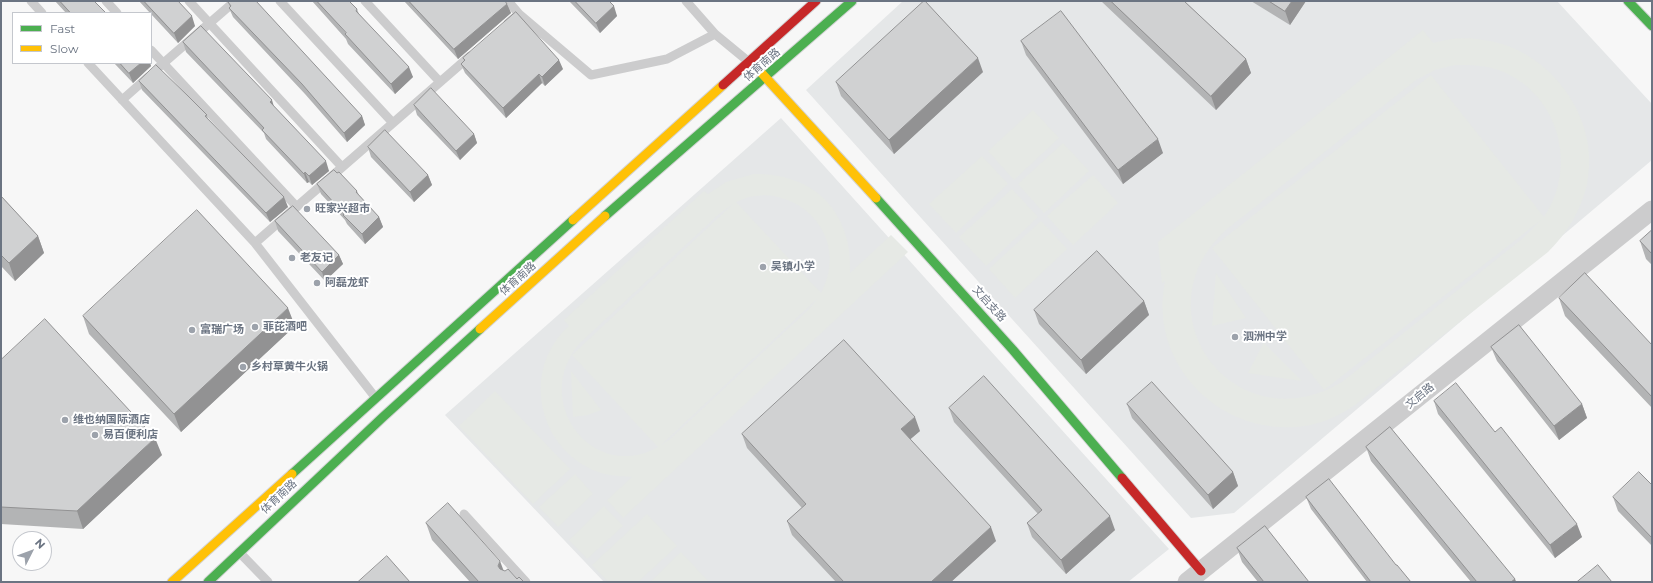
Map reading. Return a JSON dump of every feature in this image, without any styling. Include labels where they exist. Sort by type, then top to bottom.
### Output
[{"type":"main road","name":"体育南路","points":[[172,582],[375,397],[816,1]]},
{"type":"main road","name":"体育南路","points":[[208,582],[383,417],[650,176],[767,77],[852,1]]},
{"type":"main road","points":[[1628,1],[1652,26]]},
{"type":"main road","name":"文启支路","points":[[749,62],[767,77],[1013,350],[1194,576]]},
{"type":"street","name":"文启路","points":[[1194,576],[1652,210]]},
{"type":"lane","points":[[31,1],[41,12]]},
{"type":"lane","points":[[106,1],[116,12]]},
{"type":"lane","points":[[189,1],[342,167]]},
{"type":"lane","points":[[122,100],[235,1]]},
{"type":"lane","points":[[280,1],[393,123]]},
{"type":"lane","points":[[365,1],[440,82]]},
{"type":"lane","points":[[508,1],[519,14],[591,75],[667,59],[715,34]]},
{"type":"lane","points":[[686,1],[715,34],[749,62]]},
{"type":"lane","points":[[502,28],[519,14]]},
{"type":"lane","points":[[255,243],[480,48]]},
{"type":"lane","points":[[152,51],[297,207]]},
{"type":"lane","points":[[89,64],[255,243],[375,397]]},
{"type":"lane","points":[[464,514],[526,582]]},
{"type":"lane","points":[[239,552],[268,582]]},
{"type":"lane","points":[[510,582],[519,574]]},
{"type":"shaded area","name":"泗洲中学","points":[[903,1],[1557,1],[1652,104],[1652,160],[1234,513],[1191,518],[806,90]]},
{"type":"shaded area","points":[[1423,30],[1433,43],[1458,38],[1478,39],[1508,46],[1530,57],[1549,72],[1566,91],[1578,112],[1586,135],[1589,159],[1587,184],[1577,212],[1555,245],[1355,405],[1332,418],[1312,425],[1274,427],[1245,420],[1219,408],[1197,390],[1180,367],[1168,341],[1163,312],[1165,281],[1162,283],[1158,242]],"holes":[[[1455,65],[1482,66],[1493,68],[1519,80],[1535,95],[1548,112],[1557,132],[1561,154],[1560,175],[1555,197],[1544,217],[1431,75],[1212,248],[1227,229],[1416,80],[1435,70]],[[1541,220],[1522,239],[1342,382],[1327,388]],[[1212,248],[1323,389],[1303,397],[1266,397],[1234,384],[1210,361],[1195,331],[1191,297],[1201,262]]]},
{"type":"shaded area","points":[[1033,110],[1059,138],[1014,180],[988,151]]},
{"type":"shaded area","name":"吴镇小学","points":[[781,118],[1169,549],[1128,582],[604,582],[445,415]]},
{"type":"shaded area","points":[[1063,143],[1089,171],[1044,213],[1018,184]]},
{"type":"shaded area","points":[[982,156],[1008,184],[956,233],[929,204]]},
{"type":"shaded area","points":[[754,174],[775,175],[795,180],[812,189],[826,200],[837,215],[845,232],[849,251],[850,273],[891,235],[908,252],[623,518],[607,500],[632,477],[609,475],[592,470],[569,455],[556,439],[547,421],[542,401],[541,381],[546,361],[555,342],[569,326],[564,320],[704,191],[708,194],[726,182]],"holes":[[[764,195],[782,198],[798,205],[811,215],[821,228],[827,243],[830,259],[828,276],[821,293],[736,202],[749,197]],[[733,204],[574,354],[580,343],[719,214]],[[818,298],[808,310],[670,439],[660,446]],[[572,355],[658,447],[634,455],[611,454],[591,445],[576,430],[565,411],[562,388],[566,365]]]},
{"type":"shaded area","points":[[1093,175],[1118,203],[1073,245],[1047,216]]},
{"type":"shaded area","points":[[1012,189],[1038,217],[986,266],[959,237]]},
{"type":"shaded area","points":[[1041,221],[1067,249],[1015,298],[989,269]]},
{"type":"shaded area","points":[[1216,273],[1246,318],[1212,326]]},
{"type":"shaded area","points":[[1264,343],[1302,381],[1248,373]]},
{"type":"shaded area","points":[[571,371],[601,410],[588,415],[573,417]]},
{"type":"shaded area","points":[[495,391],[570,469],[533,504],[459,426]]},
{"type":"shaded area","points":[[575,474],[593,494],[558,527],[539,507]]},
{"type":"shaded area","points":[[604,506],[623,526],[587,559],[569,540]]},
{"type":"shaded area","points":[[647,514],[677,546],[638,582],[608,582],[592,565]]},
{"type":"shaded area","points":[[681,552],[709,582],[650,582]]},
{"type":"building","points":[[60,1],[94,1],[105,12],[70,12]]},
{"type":"building","points":[[144,1],[178,1],[192,16],[174,33]]},
{"type":"building","points":[[256,1],[362,116],[344,133],[302,84],[229,8],[231,6],[228,2]]},
{"type":"building","points":[[317,1],[349,1],[357,9],[356,11],[409,67],[391,84]]},
{"type":"building","points":[[409,1],[505,1],[507,4],[454,49]]},
{"type":"building","points":[[575,1],[609,1],[614,6],[596,23]]},
{"type":"building","points":[[924,1],[978,58],[889,140],[836,82]]},
{"type":"building","points":[[1111,1],[1184,1],[1246,59],[1211,96]]},
{"type":"building","points":[[1269,1],[1292,1],[1285,11]]},
{"type":"building","points":[[1061,11],[1158,139],[1118,170],[1021,41]]},
{"type":"building","points":[[516,12],[559,60],[542,77],[539,74],[503,108],[461,64],[465,60],[463,58]]},
{"type":"building","points":[[201,26],[272,100],[270,102],[326,161],[309,176],[305,172],[304,174],[262,130],[264,128],[183,42]]},
{"type":"building","points":[[121,64],[140,64],[129,73]]},
{"type":"building","points":[[156,65],[207,115],[205,116],[284,197],[266,213],[139,81]]},
{"type":"building","points":[[431,88],[474,134],[456,151],[414,105]]},
{"type":"building","points":[[385,130],[428,175],[410,192],[368,147]]},
{"type":"building","points":[[334,170],[337,173],[339,172],[379,217],[362,234],[343,215],[344,214],[317,184]]},
{"type":"building","points":[[1,196],[38,236],[9,263],[1,255]]},
{"type":"building","points":[[293,206],[339,255],[322,272],[275,221]]},
{"type":"building","name":"富瑞广场","points":[[197,210],[288,308],[174,414],[83,316]]},
{"type":"building","points":[[1652,230],[1652,254],[1640,241]]},
{"type":"building","points":[[1097,251],[1144,301],[1081,360],[1034,310]]},
{"type":"building","points":[[1585,273],[1652,345],[1652,397],[1559,298]]},
{"type":"building","name":"维也纳国际酒店","points":[[45,319],[155,438],[77,511],[1,507],[1,360]]},
{"type":"building","points":[[1519,325],[1582,404],[1554,426],[1491,347]]},
{"type":"building","points":[[844,340],[915,417],[901,429],[991,527],[931,582],[844,582],[787,521],[806,504],[742,434]]},
{"type":"building","points":[[984,376],[1110,516],[1061,560],[1027,523],[1042,510],[949,408]]},
{"type":"building","points":[[1152,382],[1233,472],[1208,495],[1127,404]]},
{"type":"building","points":[[1456,383],[1495,432],[1501,427],[1577,524],[1550,545],[1434,401]]},
{"type":"building","points":[[1390,427],[1515,579],[1511,582],[1477,582],[1366,447]]},
{"type":"building","points":[[1639,472],[1652,485],[1652,538],[1613,497]]},
{"type":"building","points":[[1329,479],[1411,582],[1371,582],[1306,497]]},
{"type":"building","points":[[448,503],[500,561],[498,566],[500,569],[505,571],[508,569],[517,579],[519,577],[524,582],[479,582],[426,523]]},
{"type":"building","points":[[1265,526],[1309,582],[1264,582],[1237,548]]},
{"type":"building","points":[[387,556],[410,582],[358,582]]},
{"type":"building","points":[[1598,565],[1612,582],[1577,582]]},
{"type":"traffic: fast","points":[[605,216],[852,1]]},
{"type":"traffic: fast","points":[[1628,1],[1652,26]]},
{"type":"traffic: fast","points":[[876,198],[1013,350],[1122,478]]},
{"type":"traffic: fast","points":[[292,474],[573,220]]},
{"type":"traffic: fast","points":[[208,582],[383,417],[480,329]]},
{"type":"traffic: slow","points":[[756,67],[876,198]]},
{"type":"traffic: slow","points":[[573,220],[723,85]]},
{"type":"traffic: slow","points":[[480,329],[605,216]]},
{"type":"traffic: slow","points":[[172,582],[292,474]]},
{"type":"traffic: jam","points":[[723,85],[816,1]]},
{"type":"traffic: jam","points":[[1122,478],[1201,571]]},
{"type":"place","name":"旺家兴超市","points":[[307,209]]},
{"type":"place","name":"老友记","points":[[292,258]]},
{"type":"place","name":"吴镇小学","points":[[763,267]]},
{"type":"place","name":"阿磊龙虾","points":[[317,283]]},
{"type":"place","name":"菲芘酒吧","points":[[255,327]]},
{"type":"place","name":"富瑞广场","points":[[192,330]]},
{"type":"place","name":"泗洲中学","points":[[1235,337]]},
{"type":"place","name":"乡村草黄牛火锅","points":[[243,367]]},
{"type":"place","name":"维也纳国际酒店","points":[[65,420]]},
{"type":"place","name":"易百便利店","points":[[95,435]]}]
